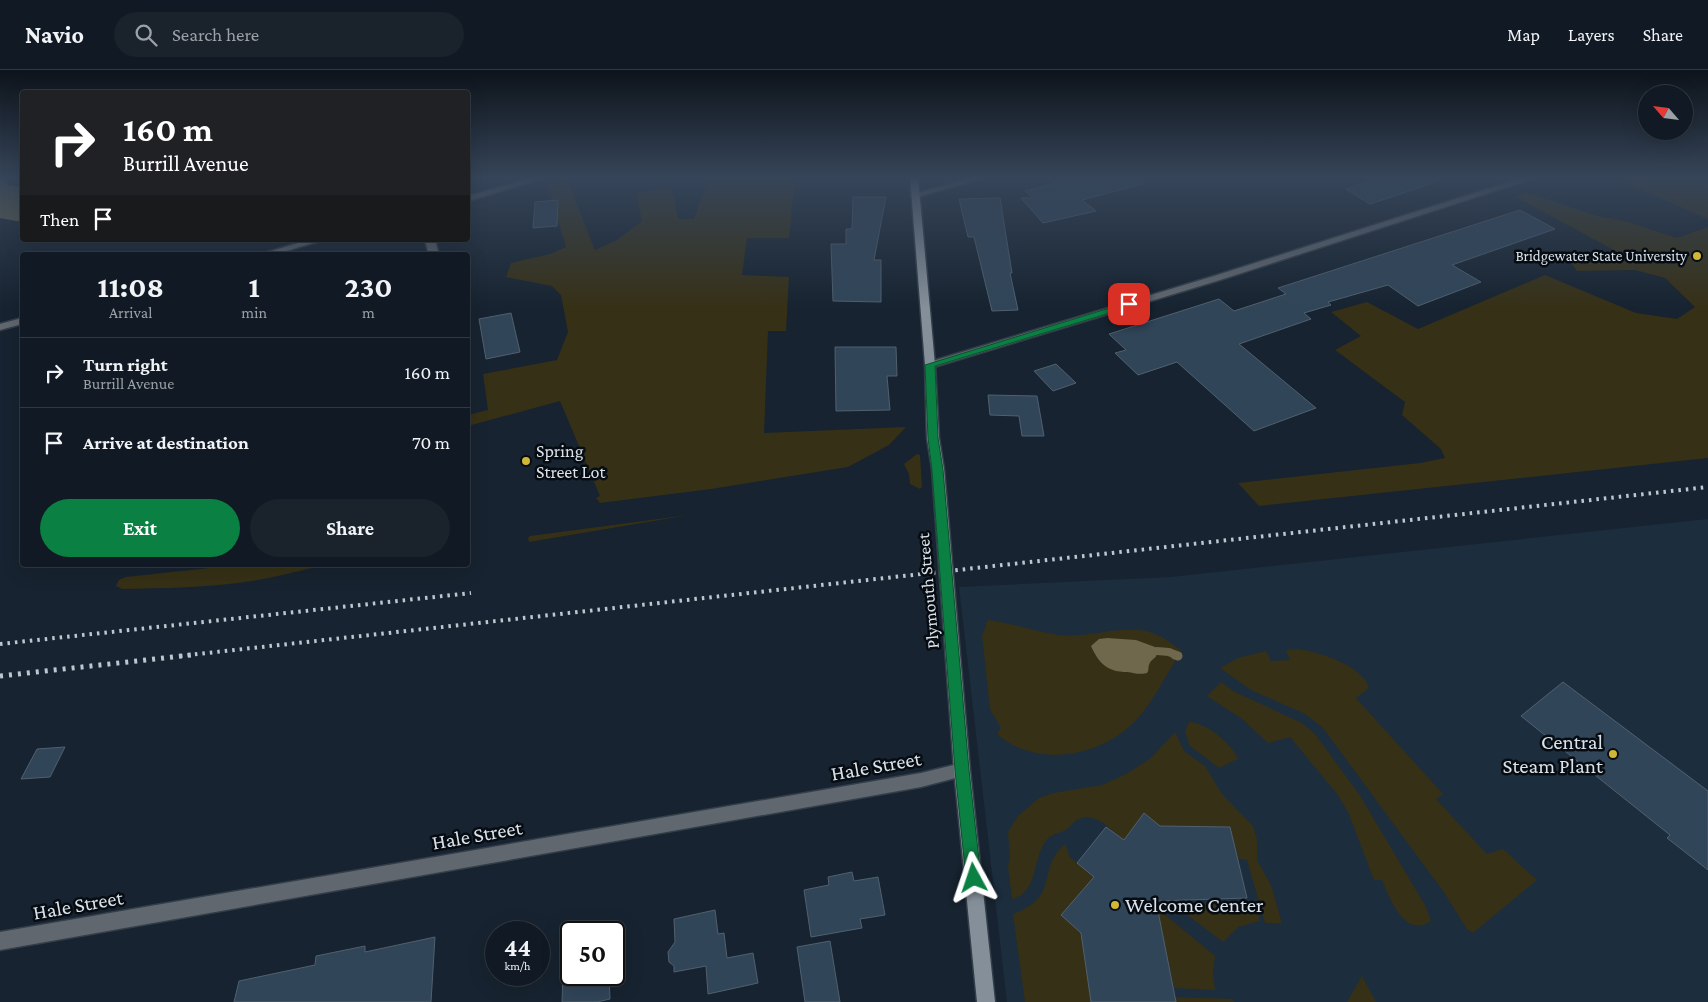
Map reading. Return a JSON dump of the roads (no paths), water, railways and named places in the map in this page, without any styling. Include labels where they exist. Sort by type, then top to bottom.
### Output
[{"type":"main road","name":"Plymouth Street","points":[[916,220],[930,365],[933,438],[938,470],[962,770],[986,1002]]},
{"type":"street","points":[[930,365],[991,348],[1399,220]]},
{"type":"street","points":[[274,252],[311,242]]},
{"type":"street","points":[[0,327],[20,322]]},
{"type":"street","name":"Hale Street","points":[[0,941],[922,780],[962,770]]},
{"type":"waterway","points":[[1157,651],[1169,652],[1178,656],[1175,655]]},
{"type":"railway","points":[[180,656],[1708,487]]},
{"type":"railway","points":[[0,644],[471,593]]},
{"type":"railway","points":[[0,676],[191,655]]},
{"type":"place","name":"Bridgewater State University","points":[[1697,256]]},
{"type":"place","name":"Spring Street Lot","points":[[526,461]]},
{"type":"place","name":"Central Steam Plant","points":[[1613,754]]},
{"type":"place","name":"Welcome Center","points":[[1115,905]]}]
